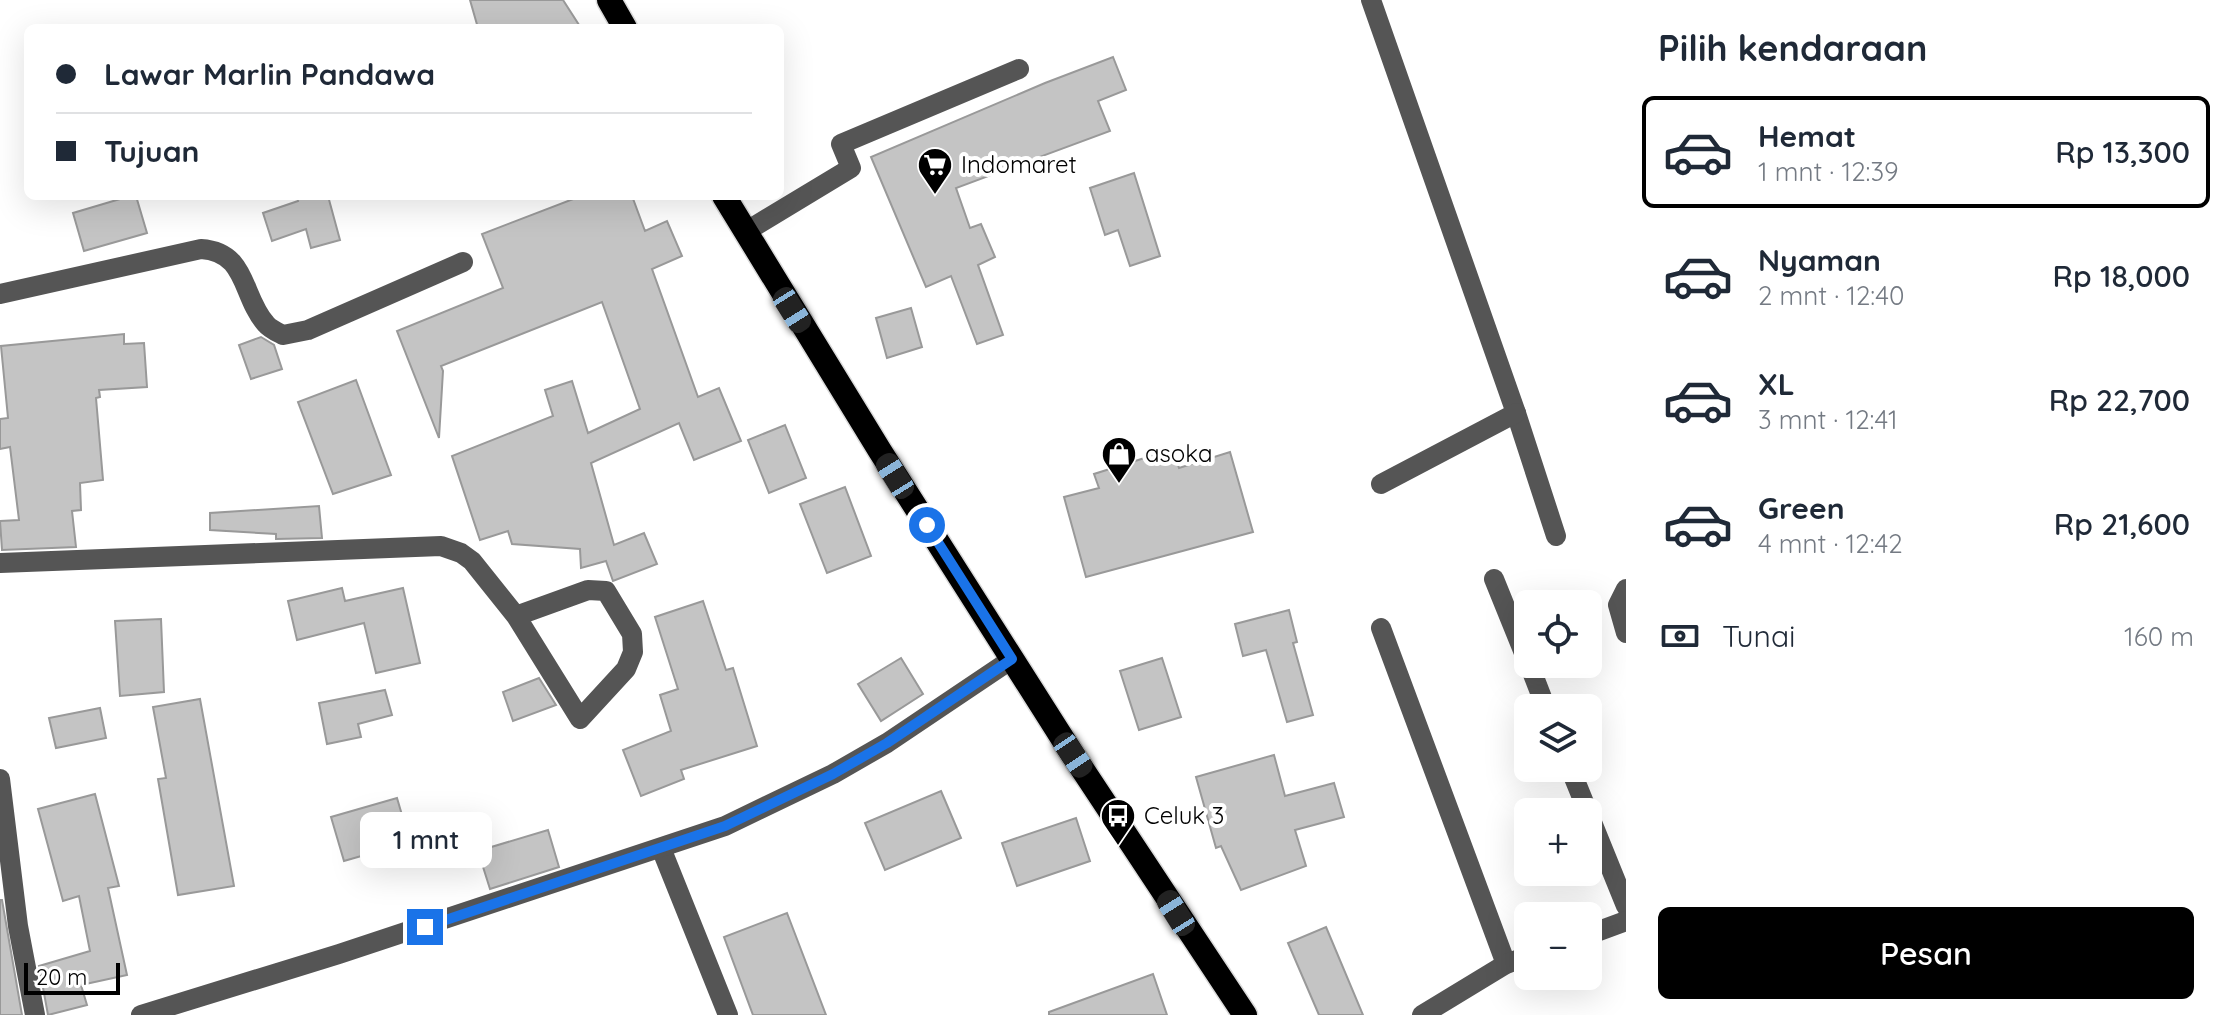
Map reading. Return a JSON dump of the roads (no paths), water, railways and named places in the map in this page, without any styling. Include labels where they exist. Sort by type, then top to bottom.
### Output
[{"type":"highway","points":[[609,0],[623,24]]},
{"type":"highway","points":[[726,200],[1012,659],[1204,957],[1245,1015]]},
{"type":"street","points":[[1371,0],[1556,536]]},
{"type":"street","points":[[745,232],[851,168],[841,144],[1019,69]]},
{"type":"street","points":[[0,294],[201,249],[214,250],[228,256],[266,324],[283,335],[308,330],[463,262]]},
{"type":"street","points":[[1381,484],[1516,413]]},
{"type":"street","points":[[0,563],[441,546],[461,553],[472,561],[516,616],[580,719],[626,669],[633,652],[632,634],[606,591],[588,590],[516,616]]},
{"type":"street","points":[[1494,579],[1514,628]]},
{"type":"street","points":[[1626,589],[1618,605],[1626,633]]},
{"type":"street","points":[[1381,628],[1506,964]]},
{"type":"street","points":[[141,1015],[339,954],[725,826],[833,774],[946,706],[1012,659]]},
{"type":"street","points":[[0,779],[18,926],[35,1015]]},
{"type":"street","points":[[1576,782],[1626,906]]},
{"type":"street","points":[[661,848],[728,1015]]},
{"type":"street","points":[[1602,930],[1626,921]]},
{"type":"street","points":[[1422,1015],[1514,961]]},
{"type":"place","name":"Indomaret","points":[[935,196]]},
{"type":"place","name":"asoka","points":[[1119,485]]},
{"type":"place","name":"Celuk 3","points":[[1118,847]]}]
